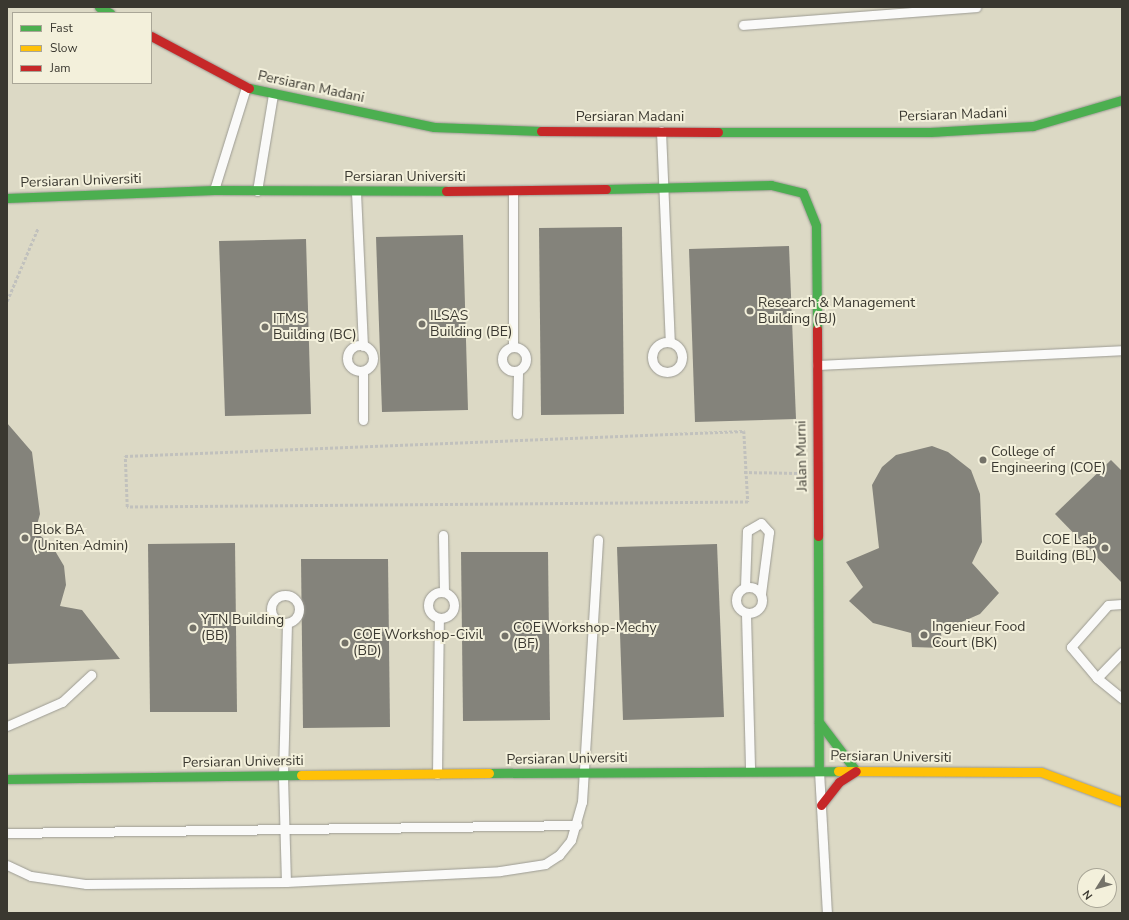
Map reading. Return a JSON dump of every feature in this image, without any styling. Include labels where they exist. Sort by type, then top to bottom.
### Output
[{"type":"street","points":[[99,7],[108,12]]},
{"type":"street","name":"Persiaran Madani","points":[[152,37],[246,87],[273,94],[434,126],[488,132],[930,132],[1033,126],[1122,100]]},
{"type":"street","name":"Persiaran Universiti","points":[[7,198],[214,190],[356,192],[513,191],[771,185],[803,193]]},
{"type":"street","name":"Jalan Murni","points":[[803,193],[816,226],[815,365],[819,770]]},
{"type":"street","points":[[819,722],[856,771],[839,782],[822,805]]},
{"type":"street","name":"Persiaran Universiti","points":[[7,779],[750,770],[1042,772],[1122,802]]},
{"type":"lane","points":[[743,25],[880,11],[976,7]]},
{"type":"lane","points":[[214,190],[246,87]]},
{"type":"lane","points":[[257,191],[273,94]]},
{"type":"lane","points":[[662,131],[670,342]]},
{"type":"lane","points":[[513,191],[513,347]]},
{"type":"lane","points":[[356,192],[364,346],[373,359],[363,371],[363,420]]},
{"type":"lane","points":[[363,371],[352,368],[347,358],[353,348],[364,346]]},
{"type":"lane","points":[[513,347],[519,348],[527,357],[523,369],[518,372],[508,370],[502,361],[504,352],[513,347]]},
{"type":"lane","points":[[815,365],[1122,350]]},
{"type":"lane","points":[[517,414],[518,372]]},
{"type":"lane","points":[[746,614],[761,606],[761,594],[769,532],[761,523],[747,531],[745,587],[735,601],[746,614],[750,770]]},
{"type":"lane","points":[[443,535],[444,592]]},
{"type":"lane","points":[[7,865],[32,876],[86,884],[286,882],[528,868],[546,864],[559,855],[577,825],[585,773],[598,539]]},
{"type":"lane","points":[[745,587],[761,594]]},
{"type":"lane","points":[[439,618],[430,611],[430,600],[444,592]]},
{"type":"lane","points":[[439,618],[453,610],[453,599],[444,592]]},
{"type":"lane","points":[[1122,604],[1108,605],[1071,647],[1097,678],[1122,698]]},
{"type":"lane","points":[[437,774],[439,618]]},
{"type":"lane","points":[[286,623],[283,776],[286,882]]},
{"type":"lane","points":[[1097,678],[1122,652]]},
{"type":"lane","points":[[7,726],[62,702],[91,675]]},
{"type":"lane","points":[[819,770],[828,913]]},
{"type":"lane","points":[[7,833],[285,831],[577,825]]},
{"type":"path","points":[[7,301],[38,228]]},
{"type":"path","points":[[744,431],[744,472],[748,502],[127,508],[125,456],[744,431]]},
{"type":"path","points":[[744,472],[816,473]]},
{"type":"shaded area","points":[[7,7],[1122,7],[1122,913],[7,913]]},
{"type":"building","points":[[622,227],[624,414],[541,415],[539,228]]},
{"type":"building","name":"ILSAS Building (BE)","points":[[463,235],[468,410],[382,412],[376,237]]},
{"type":"building","name":"ITMS Building (BC)","points":[[306,239],[311,414],[225,416],[219,241]]},
{"type":"building","points":[[789,246],[796,419],[695,422],[689,249]]},
{"type":"building","name":"Blok BA (Uniten Admin)","points":[[7,423],[32,452],[40,514],[35,532],[51,544],[64,566],[66,585],[60,606],[82,610],[120,659],[7,664]]},
{"type":"building","points":[[932,446],[948,452],[971,470],[980,494],[982,542],[972,563],[999,593],[980,614],[957,624],[940,626],[943,648],[912,647],[911,633],[873,623],[849,601],[863,587],[846,562],[879,548],[872,485],[882,467],[896,455]]},
{"type":"building","name":"COE Lab Building (BL)","points":[[1111,460],[1122,471],[1122,583],[1055,514]]},
{"type":"building","name":"YTN Building (BB)","points":[[235,543],[237,712],[150,712],[148,544]]},
{"type":"building","points":[[717,544],[724,717],[623,720],[617,547]]},
{"type":"building","name":"COE Workshop-Mechy (BF)","points":[[461,552],[548,552],[550,720],[463,721]]},
{"type":"building","name":"COE Workshop-Civil (BD)","points":[[301,559],[388,559],[390,727],[303,728]]},
{"type":"traffic: fast","points":[[99,7],[108,12]]},
{"type":"traffic: fast","points":[[249,88],[434,127],[541,131]]},
{"type":"traffic: fast","points":[[718,132],[930,132],[1033,126],[1122,100]]},
{"type":"traffic: fast","points":[[606,189],[771,185],[803,193],[816,226],[817,329]]},
{"type":"traffic: fast","points":[[7,198],[214,190],[446,191]]},
{"type":"traffic: fast","points":[[818,536],[819,770]]},
{"type":"traffic: fast","points":[[819,722],[856,771]]},
{"type":"traffic: fast","points":[[489,773],[838,771]]},
{"type":"traffic: fast","points":[[7,779],[301,775]]},
{"type":"traffic: slow","points":[[838,771],[1041,772],[1122,802]]},
{"type":"traffic: slow","points":[[301,775],[489,773]]},
{"type":"traffic: jam","points":[[152,37],[249,88]]},
{"type":"traffic: jam","points":[[541,131],[718,132]]},
{"type":"traffic: jam","points":[[446,191],[606,189]]},
{"type":"traffic: jam","points":[[817,329],[818,536]]},
{"type":"traffic: jam","points":[[821,805],[839,782],[856,771]]},
{"type":"place","name":"Research & Management Building (BJ)","points":[[750,311]]},
{"type":"place","name":"ILSAS Building (BE)","points":[[422,324]]},
{"type":"place","name":"ITMS Building (BC)","points":[[265,327]]},
{"type":"place","name":"College of Engineering (COE)","points":[[983,460]]},
{"type":"place","name":"Blok BA (Uniten Admin)","points":[[25,538]]},
{"type":"place","name":"COE Lab Building (BL)","points":[[1105,548]]},
{"type":"place","name":"YTN Building (BB)","points":[[193,628]]},
{"type":"place","name":"Ingenieur Food Court (BK)","points":[[924,635]]},
{"type":"place","name":"COE Workshop-Mechy (BF)","points":[[505,636]]},
{"type":"place","name":"COE Workshop-Civil (BD)","points":[[345,643]]}]
